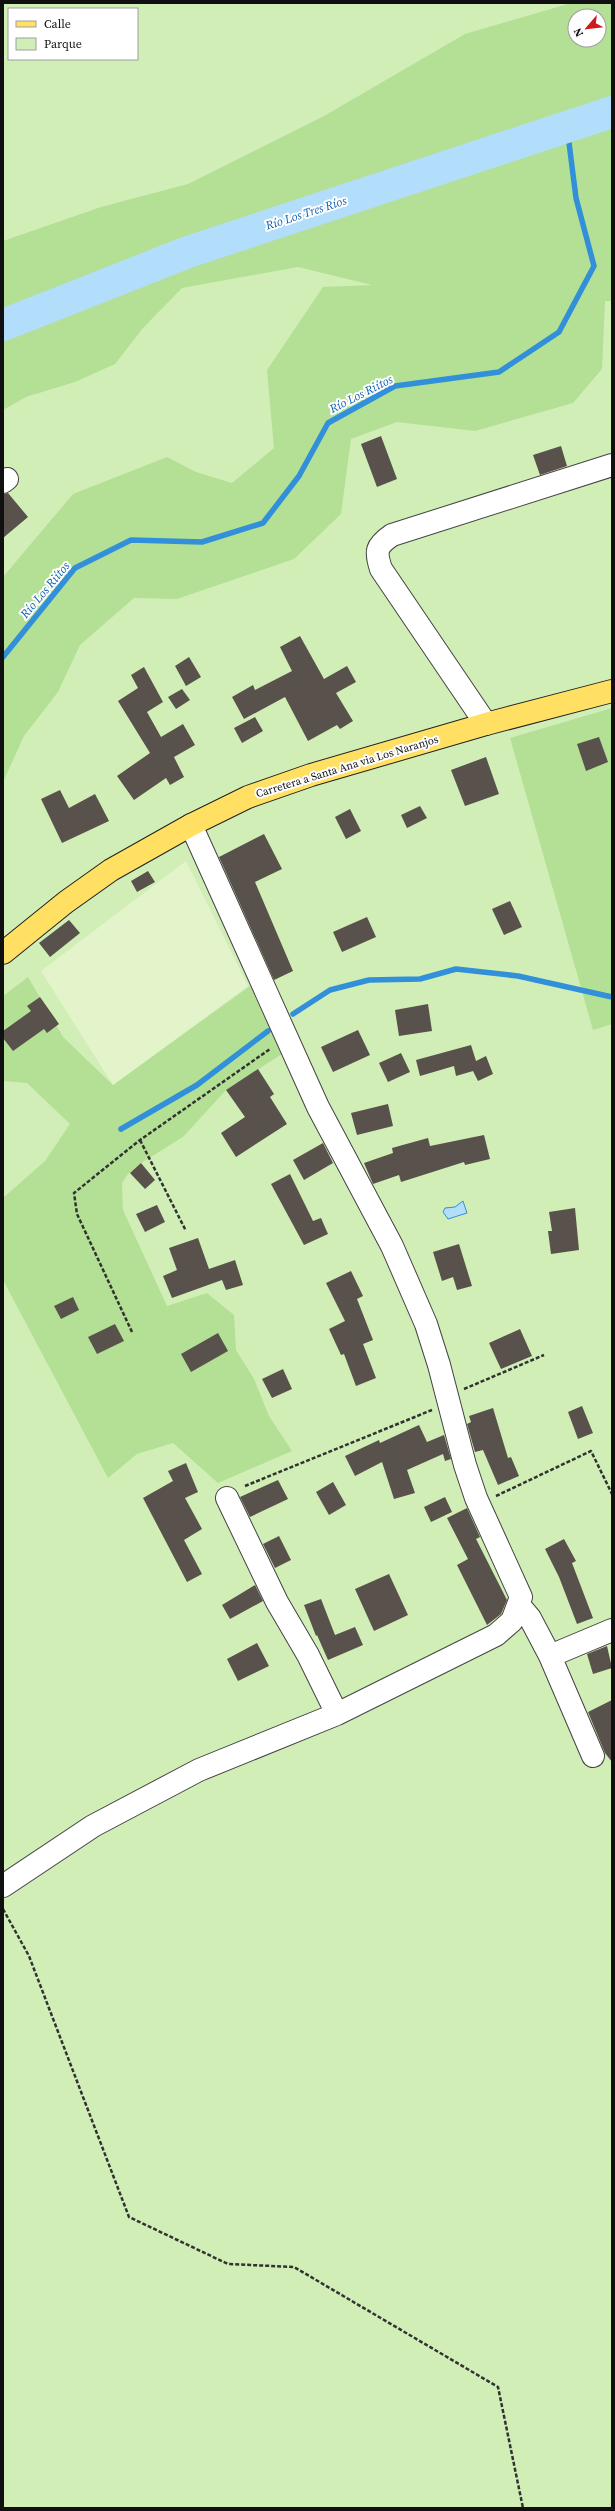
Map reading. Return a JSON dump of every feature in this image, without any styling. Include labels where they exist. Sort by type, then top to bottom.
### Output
[{"type":"main road","name":"Carretera a Santa Ana via Los Naranjos","points":[[3,953],[66,902],[111,870],[192,825],[255,794],[311,775],[486,724],[612,690]]},
{"type":"street","points":[[486,724],[381,569],[376,555],[381,543],[392,536],[612,465]]},
{"type":"street","points":[[3,1886],[93,1826],[199,1770],[337,1714],[500,1632],[512,1621],[521,1597],[479,1504],[465,1465],[426,1324],[392,1246],[318,1107],[192,825]]},
{"type":"street","points":[[227,1498],[277,1602],[308,1655],[337,1714]]},
{"type":"street","points":[[519,1605],[530,1618],[550,1656],[593,1756]]},
{"type":"street","points":[[550,1656],[612,1630]]},
{"type":"path","points":[[132,1332],[77,1214],[74,1193],[140,1140],[287,1037]]},
{"type":"path","points":[[140,1140],[186,1231]]},
{"type":"path","points":[[245,1486],[448,1400],[544,1354]]},
{"type":"path","points":[[479,1504],[591,1451],[612,1494]]},
{"type":"path","points":[[3,1909],[29,1956],[129,2217],[228,2264],[294,2267],[498,2387],[523,2508]]},
{"type":"green space","points":[[3,3],[612,3],[612,2508],[3,2508]]},
{"type":"green space","points":[[571,3],[612,3],[612,301],[605,301],[602,369],[573,403],[475,431],[397,422],[351,439],[341,514],[294,559],[177,599],[134,598],[80,645],[58,692],[24,736],[3,782],[3,577],[73,494],[167,457],[196,472],[232,483],[274,448],[267,370],[323,287],[372,285],[298,267],[182,288],[143,328],[115,364],[75,382],[26,397],[3,410],[3,241],[101,207],[188,184],[324,116],[465,34]]},
{"type":"green space","points":[[612,708],[612,1024],[593,1030],[510,738]]},
{"type":"green space","points":[[186,861],[248,986],[113,1085],[41,971]]},
{"type":"green space","points":[[28,977],[63,1037],[113,1085],[250,986],[282,1054],[226,1090],[183,1137],[141,1163],[128,1174],[122,1183],[123,1210],[167,1306],[207,1293],[234,1315],[236,1350],[254,1379],[269,1416],[292,1451],[218,1483],[173,1443],[137,1454],[108,1478],[3,1280],[3,1198],[45,1161],[70,1124],[27,1083],[3,1081],[3,996]]},
{"type":"water","points":[[463,1201],[467,1213],[448,1219],[443,1212],[445,1208],[455,1207]]},
{"type":"building","points":[[381,436],[397,479],[377,487],[361,444]]},
{"type":"building","points":[[561,446],[567,466],[540,475],[533,455]]},
{"type":"building","points":[[8,493],[28,517],[3,538],[3,494]]},
{"type":"building","points":[[300,636],[324,679],[347,666],[356,682],[336,693],[353,721],[340,729],[337,725],[308,741],[285,697],[244,719],[232,697],[253,685],[255,690],[292,671],[280,647]]},
{"type":"building","points":[[189,657],[201,677],[186,686],[175,666]]},
{"type":"building","points":[[144,667],[163,702],[147,712],[161,737],[183,724],[195,745],[174,757],[184,777],[170,785],[166,778],[134,800],[117,776],[150,753],[118,701],[138,688],[131,675]]},
{"type":"building","points":[[182,689],[190,700],[176,709],[168,697]]},
{"type":"building","points":[[255,717],[263,731],[242,743],[234,728]]},
{"type":"building","points":[[599,737],[608,762],[586,771],[577,744]]},
{"type":"building","points":[[486,757],[499,794],[465,806],[451,770]]},
{"type":"building","points":[[60,790],[69,808],[95,794],[109,821],[62,843],[41,799]]},
{"type":"building","points":[[420,806],[427,818],[407,828],[401,815]]},
{"type":"building","points":[[350,809],[361,831],[346,839],[335,817]]},
{"type":"building","points":[[264,834],[282,869],[255,882],[293,971],[274,980],[219,857]]},
{"type":"building","points":[[148,871],[155,882],[137,892],[131,881]]},
{"type":"building","points":[[510,901],[522,927],[504,935],[492,909]]},
{"type":"building","points":[[367,917],[376,937],[342,952],[333,932]]},
{"type":"building","points":[[69,920],[80,933],[50,957],[39,943]]},
{"type":"building","points":[[40,997],[59,1024],[47,1033],[44,1029],[13,1051],[3,1038],[3,1031],[31,1011],[27,1006]]},
{"type":"building","points":[[428,1004],[432,1031],[399,1036],[395,1010]]},
{"type":"building","points":[[358,1030],[370,1055],[333,1072],[321,1047]]},
{"type":"building","points":[[471,1045],[476,1061],[486,1056],[493,1074],[478,1081],[473,1071],[456,1076],[454,1066],[420,1076],[416,1060]]},
{"type":"building","points":[[401,1053],[410,1072],[388,1082],[379,1063]]},
{"type":"building","points":[[258,1069],[274,1094],[270,1097],[287,1124],[236,1157],[221,1133],[245,1117],[226,1090]]},
{"type":"building","points":[[388,1104],[393,1126],[357,1135],[351,1113]]},
{"type":"building","points":[[484,1135],[490,1159],[465,1165],[464,1162],[401,1182],[399,1175],[373,1184],[364,1163],[393,1153],[392,1148],[428,1138],[430,1146]]},
{"type":"building","points":[[323,1143],[333,1163],[304,1180],[293,1160]]},
{"type":"building","points":[[141,1163],[155,1180],[145,1189],[130,1173]]},
{"type":"building","points":[[290,1174],[313,1221],[321,1218],[328,1234],[304,1245],[271,1184]]},
{"type":"building","points":[[157,1205],[165,1222],[145,1232],[136,1214]]},
{"type":"building","points":[[575,1208],[579,1250],[551,1254],[548,1231],[552,1231],[549,1212]]},
{"type":"building","points":[[198,1238],[209,1269],[235,1260],[243,1285],[226,1290],[222,1280],[172,1298],[163,1276],[177,1270],[169,1248]]},
{"type":"building","points":[[459,1244],[472,1286],[457,1290],[453,1277],[442,1281],[433,1252]]},
{"type":"building","points":[[351,1271],[363,1296],[357,1299],[373,1340],[363,1344],[376,1378],[356,1386],[344,1354],[341,1355],[329,1329],[345,1321],[326,1283]]},
{"type":"building","points":[[73,1297],[79,1310],[61,1319],[54,1306]]},
{"type":"building","points":[[115,1324],[124,1341],[97,1354],[88,1337]]},
{"type":"building","points":[[520,1329],[532,1356],[501,1369],[489,1343]]},
{"type":"building","points":[[218,1333],[228,1351],[191,1372],[181,1354]]},
{"type":"building","points":[[283,1369],[292,1389],[272,1398],[262,1379]]},
{"type":"building","points":[[582,1406],[593,1433],[578,1439],[568,1412]]},
{"type":"building","points":[[493,1408],[508,1458],[511,1457],[519,1476],[498,1485],[483,1450],[475,1452],[467,1424],[471,1422],[469,1416]]},
{"type":"building","points":[[419,1425],[427,1442],[444,1435],[451,1459],[445,1461],[443,1454],[407,1470],[415,1493],[394,1499],[382,1462],[355,1476],[345,1456],[379,1440],[380,1443]]},
{"type":"building","points":[[186,1463],[198,1492],[185,1498],[202,1529],[184,1540],[202,1574],[187,1582],[143,1498],[173,1481],[168,1471]]},
{"type":"building","points":[[278,1480],[288,1499],[250,1517],[240,1497]]},
{"type":"building","points":[[333,1482],[346,1505],[329,1515],[316,1492]]},
{"type":"building","points":[[445,1497],[452,1512],[431,1522],[424,1507]]},
{"type":"building","points":[[467,1508],[480,1537],[476,1539],[507,1600],[501,1614],[487,1625],[457,1565],[468,1559],[447,1518]]},
{"type":"building","points":[[279,1536],[291,1560],[275,1568],[263,1544]]},
{"type":"building","points":[[564,1539],[576,1561],[572,1563],[593,1618],[577,1624],[559,1577],[545,1549]]},
{"type":"building","points":[[389,1574],[408,1615],[374,1631],[355,1589]]},
{"type":"building","points":[[255,1585],[263,1601],[230,1619],[222,1605]]},
{"type":"building","points":[[321,1599],[335,1635],[355,1627],[363,1645],[328,1660],[317,1635],[316,1636],[304,1605]]},
{"type":"building","points":[[257,1643],[269,1666],[238,1681],[227,1659]]},
{"type":"building","points":[[607,1646],[612,1668],[593,1674],[587,1654]]},
{"type":"building","points":[[612,1700],[612,1762],[605,1753],[588,1712]]},
{"type":"waterway","name":"Río Los Tres Ríos","points":[[3,325],[188,252],[612,112]]},
{"type":"waterway","name":"Río Los Riítos","points":[[3,657],[75,568],[131,540],[202,542],[263,523],[299,476],[328,423],[395,386],[499,372],[559,332],[594,266],[576,198],[567,127]]},
{"type":"waterway","points":[[293,1014],[330,990],[369,980],[420,979],[456,969],[518,976],[612,997]]},
{"type":"waterway","points":[[121,1129],[197,1085],[268,1031]]}]
